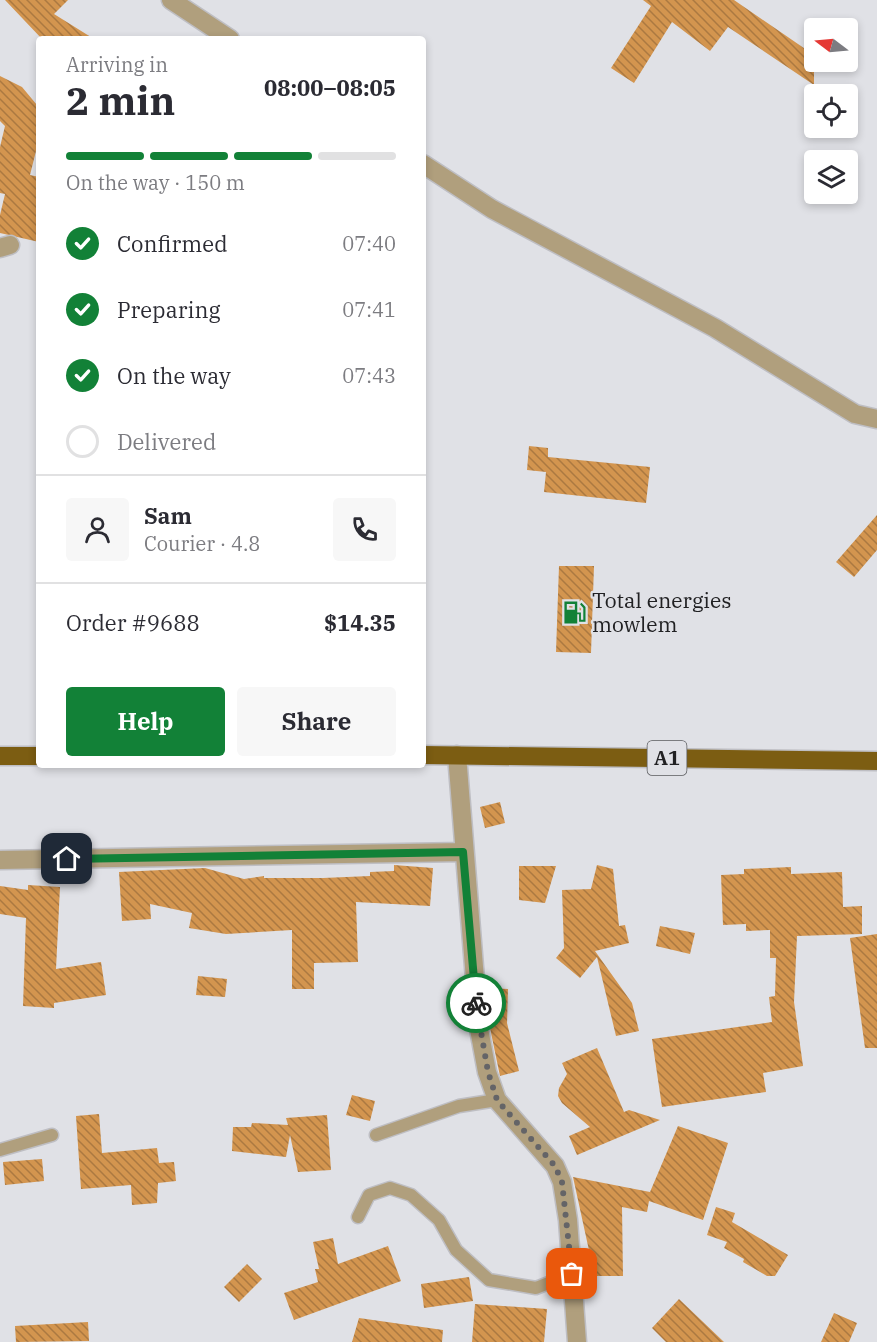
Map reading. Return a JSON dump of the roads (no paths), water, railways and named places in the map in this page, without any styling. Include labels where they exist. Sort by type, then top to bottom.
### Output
[{"type":"highway","name":"A1","points":[[426,755],[877,761]]},
{"type":"highway","points":[[0,756],[36,756]]},
{"type":"street","points":[[171,0],[225,36]]},
{"type":"street","points":[[426,166],[492,208],[715,328],[855,414],[877,419]]},
{"type":"street","points":[[456,755],[479,1029],[488,1072],[497,1100],[549,1158],[562,1182],[577,1342]]},
{"type":"street","points":[[0,860],[463,852]]},
{"type":"lane","points":[[376,1135],[459,1106],[497,1100]]},
{"type":"lane","points":[[0,1150],[52,1135]]},
{"type":"lane","points":[[358,1217],[369,1195],[390,1188],[411,1195],[439,1220],[456,1250],[489,1281],[536,1288],[572,1274]]},
{"type":"place","name":"Total energies mowlem","points":[[574,613]]}]
